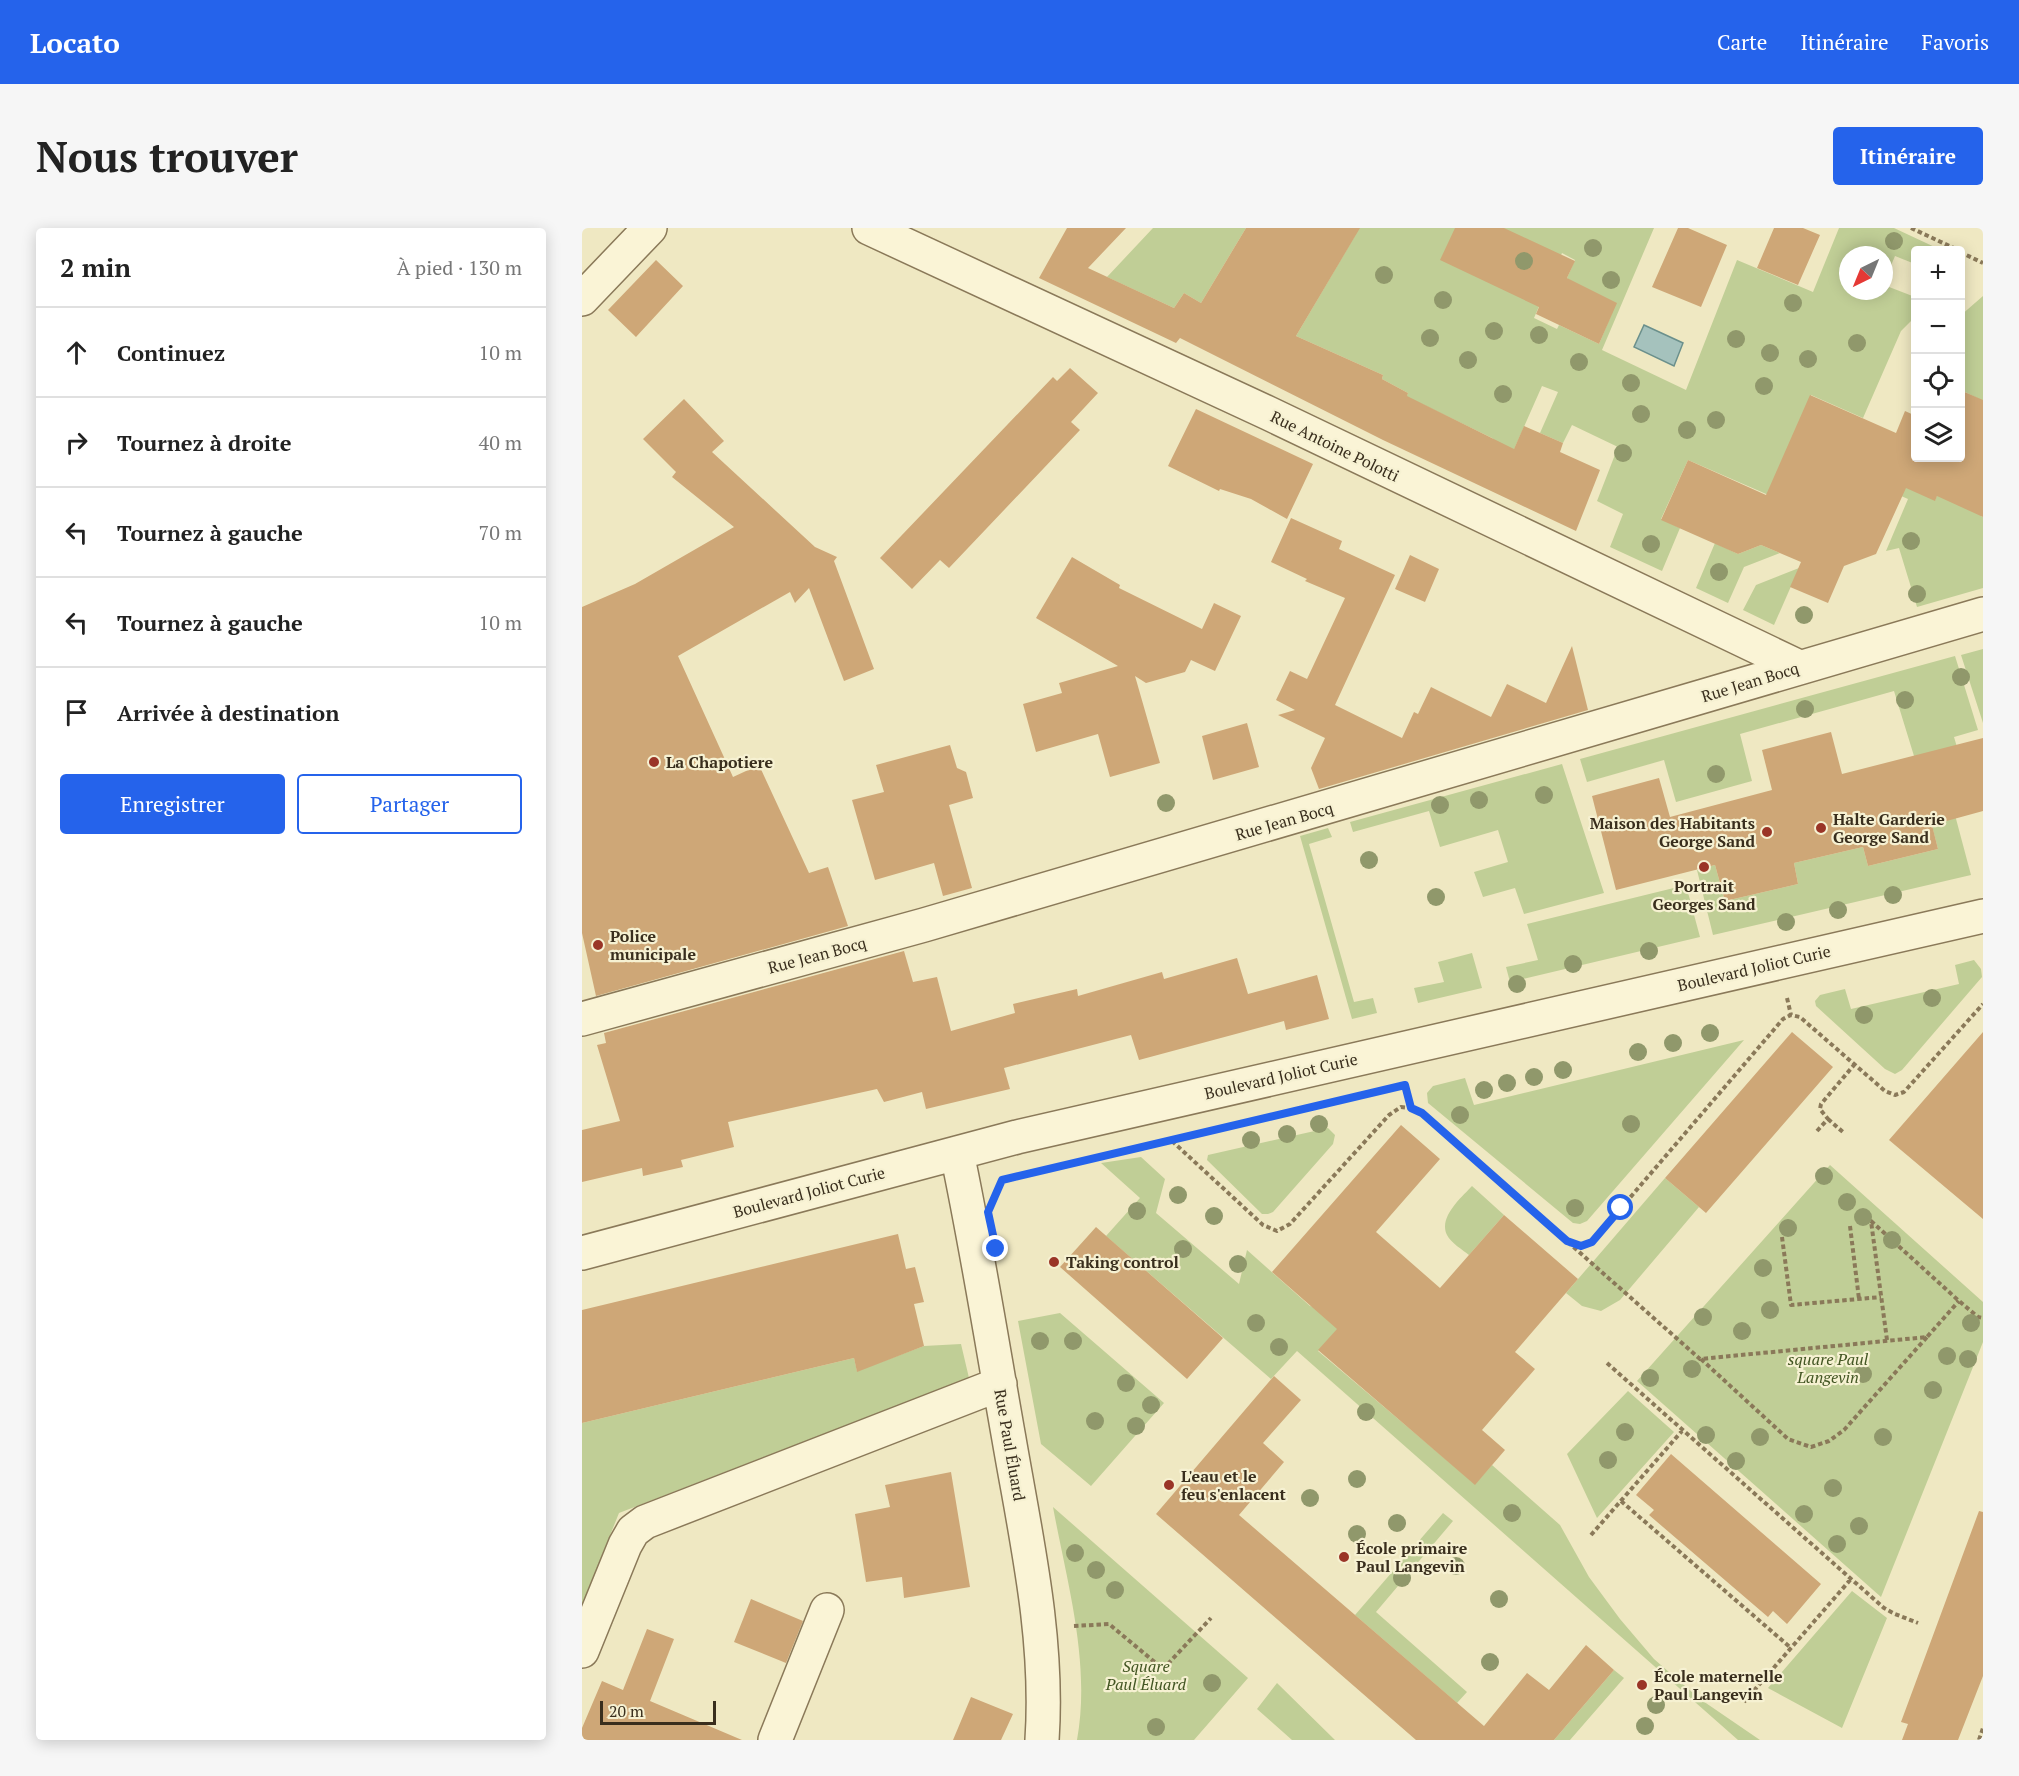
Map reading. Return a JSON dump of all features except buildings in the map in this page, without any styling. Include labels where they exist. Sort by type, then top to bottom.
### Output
[{"type":"street","points":[[582,300],[650,228]]},
{"type":"street","name":"Rue Antoine Polotti","points":[[869,228],[1248,404],[1799,667]]},
{"type":"street","name":"Rue Jean Bocq","points":[[582,1018],[924,925],[1983,615]]},
{"type":"street","name":"Boulevard Joliot Curie","points":[[582,1253],[1038,1132],[1983,916]]},
{"type":"street","name":"Rue Paul Éluard","points":[[957,1153],[1000,1384],[1041,1629],[1045,1702],[1042,1740]]},
{"type":"street","points":[[582,1651],[625,1545],[633,1531],[645,1522],[1000,1384]]},
{"type":"street","points":[[775,1740],[827,1610]]},
{"type":"path","points":[[1911,228],[1949,246]]},
{"type":"path","points":[[1965,254],[1983,263]]},
{"type":"path","points":[[1786,994],[1791,1015]]},
{"type":"path","points":[[1567,1241],[1581,1246],[1592,1242],[1783,1019],[1791,1015],[1800,1017],[1885,1091],[1895,1095],[1904,1092],[1983,1004]]},
{"type":"path","points":[[1844,1133],[1820,1109],[1821,1104],[1854,1065]]},
{"type":"path","points":[[1395,1088],[1405,1085],[1411,1108]]},
{"type":"path","points":[[1172,1141],[1263,1225],[1277,1231],[1290,1224],[1389,1115],[1401,1107],[1422,1113],[1788,1439],[1811,1447],[1829,1441],[1844,1430],[1959,1301]]},
{"type":"path","points":[[1817,1131],[1828,1119]]},
{"type":"path","points":[[1165,1143],[1182,1138]]},
{"type":"path","points":[[1887,1340],[1871,1221],[1959,1301],[1978,1317],[1983,1318]]},
{"type":"path","points":[[1850,1226],[1859,1299]]},
{"type":"path","points":[[1782,1237],[1791,1305],[1881,1297]]},
{"type":"path","points":[[1700,1359],[1927,1337]]},
{"type":"path","points":[[1606,1363],[1889,1612],[1918,1623]]},
{"type":"path","points":[[1591,1535],[1683,1431]]},
{"type":"path","points":[[1621,1501],[1791,1648]]},
{"type":"path","points":[[1744,1702],[1851,1579]]},
{"type":"path","points":[[1041,1629],[1109,1624],[1163,1669],[1211,1618]]},
{"type":"path","points":[[1978,1740],[1983,1728]]},
{"type":"green space","points":[[1153,228],[1246,228],[1201,303],[1184,293],[1174,308],[1107,277]]},
{"type":"green space","points":[[1355,228],[1654,228],[1602,350],[1686,390],[1737,260],[1813,292],[1839,228],[1894,228],[1932,246],[1911,246],[1911,262],[1895,256],[1893,261],[1893,246],[1839,246],[1839,300],[1893,300],[1893,288],[1911,295],[1911,321],[1901,331],[1863,418],[1811,395],[1821,518],[1688,460],[1661,519],[1680,528],[1662,571],[1610,547],[1623,514],[1597,501],[1618,447],[1572,425],[1563,443],[1540,433],[1558,392],[1542,386],[1512,454],[1492,438],[1422,404],[1401,409],[1408,393],[1382,379],[1383,375],[1296,336],[1356,234]],"holes":[[[1562,253],[1575,260],[1567,278],[1612,313],[1599,344],[1559,325],[1557,329],[1534,318]]]},
{"type":"green space","points":[[1983,296],[1983,513],[1981,516],[1983,517],[1983,588],[1917,607],[1899,548],[1886,551],[1908,499],[1849,473],[1853,464],[1935,500],[1952,462],[1965,462],[1965,442],[1979,399],[1965,392],[1965,312]]},
{"type":"green space","points":[[1715,543],[1738,554],[1761,545],[1780,553],[1744,567],[1728,603],[1696,588]]},
{"type":"green space","points":[[1799,568],[1774,625],[1743,610],[1756,585]]},
{"type":"green space","points":[[1983,649],[1983,723],[1961,655]]},
{"type":"green space","points":[[1955,656],[1978,730],[1954,737],[1962,764],[1943,770],[1971,875],[1713,935],[1697,870],[1715,865],[1725,901],[1798,884],[1794,863],[1863,847],[1868,866],[1938,849],[1914,756],[1894,691],[1740,734],[1752,781],[1676,802],[1664,760],[1587,782],[1580,759]]},
{"type":"green space","points":[[1562,764],[1604,893],[1524,914],[1515,888],[1483,897],[1474,872],[1508,862],[1498,830],[1440,847],[1429,811],[1353,832],[1350,822]]},
{"type":"green space","points":[[1328,828],[1332,837],[1309,844],[1354,1002],[1373,998],[1377,1013],[1352,1019],[1300,836]]},
{"type":"green space","points":[[1686,885],[1700,937],[1510,982],[1506,967],[1538,960],[1527,924]]},
{"type":"green space","points":[[1472,953],[1482,988],[1418,1003],[1414,988],[1444,982],[1438,962]]},
{"type":"green space","points":[[1974,960],[1981,969],[1982,977],[1902,1070],[1895,1074],[1885,1069],[1816,1006],[1815,1001],[1820,995],[1845,989],[1851,1009],[1959,984],[1955,965]]},
{"type":"green space","points":[[1744,1040],[1587,1221],[1580,1224],[1573,1223],[1428,1103],[1427,1093],[1433,1086],[1465,1078],[1474,1105]]},
{"type":"green space","points":[[1328,1128],[1335,1135],[1333,1144],[1273,1212],[1268,1214],[1262,1214],[1207,1160],[1208,1155]]},
{"type":"green space","points":[[1141,1157],[1165,1179],[1156,1213],[1239,1284],[1247,1250],[1310,1306],[1350,1316],[1318,1351],[1475,1484],[1492,1465],[1560,1525],[1589,1577],[1654,1659],[1700,1699],[1760,1740],[1738,1740],[1297,1351],[1271,1379],[1106,1236],[1140,1198],[1101,1163]]},
{"type":"green space","name":"square Paul Langevin","points":[[1830,1165],[1983,1302],[1983,1342],[1881,1597],[1637,1381]]},
{"type":"green space","points":[[1665,1178],[1699,1207],[1620,1300],[1601,1311],[1582,1306],[1566,1293]]},
{"type":"green space","points":[[1472,1186],[1504,1215],[1469,1255],[1451,1241],[1445,1228],[1448,1214]]},
{"type":"green space","points":[[1060,1313],[1164,1403],[1091,1486],[1041,1444],[1018,1321]]},
{"type":"green space","points":[[961,1344],[969,1378],[619,1513],[582,1605],[582,1423],[854,1358],[857,1371],[924,1346]]},
{"type":"green space","points":[[1628,1391],[1674,1432],[1597,1518],[1567,1454]]},
{"type":"green space","name":"Square Paul Éluard","points":[[1053,1507],[1248,1678],[1194,1740],[1077,1740],[1081,1711],[1079,1652],[1076,1623]]},
{"type":"green space","points":[[1443,1513],[1453,1521],[1376,1612],[1467,1692],[1457,1703],[1355,1615]]},
{"type":"green space","points":[[1852,1591],[1887,1618],[1842,1728],[1768,1688]]},
{"type":"green space","points":[[1614,1670],[1624,1678],[1570,1740],[1554,1740]]},
{"type":"green space","points":[[1277,1683],[1335,1740],[1292,1740],[1257,1709]]},
{"type":"water","points":[[1644,325],[1683,343],[1674,366],[1634,347]]},
{"type":"place","name":"La Chapotiere","points":[[654,762]]},
{"type":"place","name":"Halte Garderie George Sand","points":[[1821,828]]},
{"type":"place","name":"Maison des Habitants George Sand","points":[[1767,832]]},
{"type":"place","name":"Portrait Georges Sand","points":[[1704,867]]},
{"type":"place","name":"Police municipale","points":[[598,945]]},
{"type":"place","name":"Taking control","points":[[1054,1262]]},
{"type":"place","name":"L'eau et le feu s'enlacent","points":[[1169,1485]]},
{"type":"place","name":"École primaire Paul Langevin","points":[[1344,1557]]},
{"type":"place","name":"École maternelle Paul Langevin","points":[[1642,1685]]},
{"type":"route","points":[[996,1249],[988,1212],[1002,1180],[1405,1085],[1411,1108],[1422,1113],[1567,1241],[1581,1246],[1592,1242],[1621,1208]]}]
